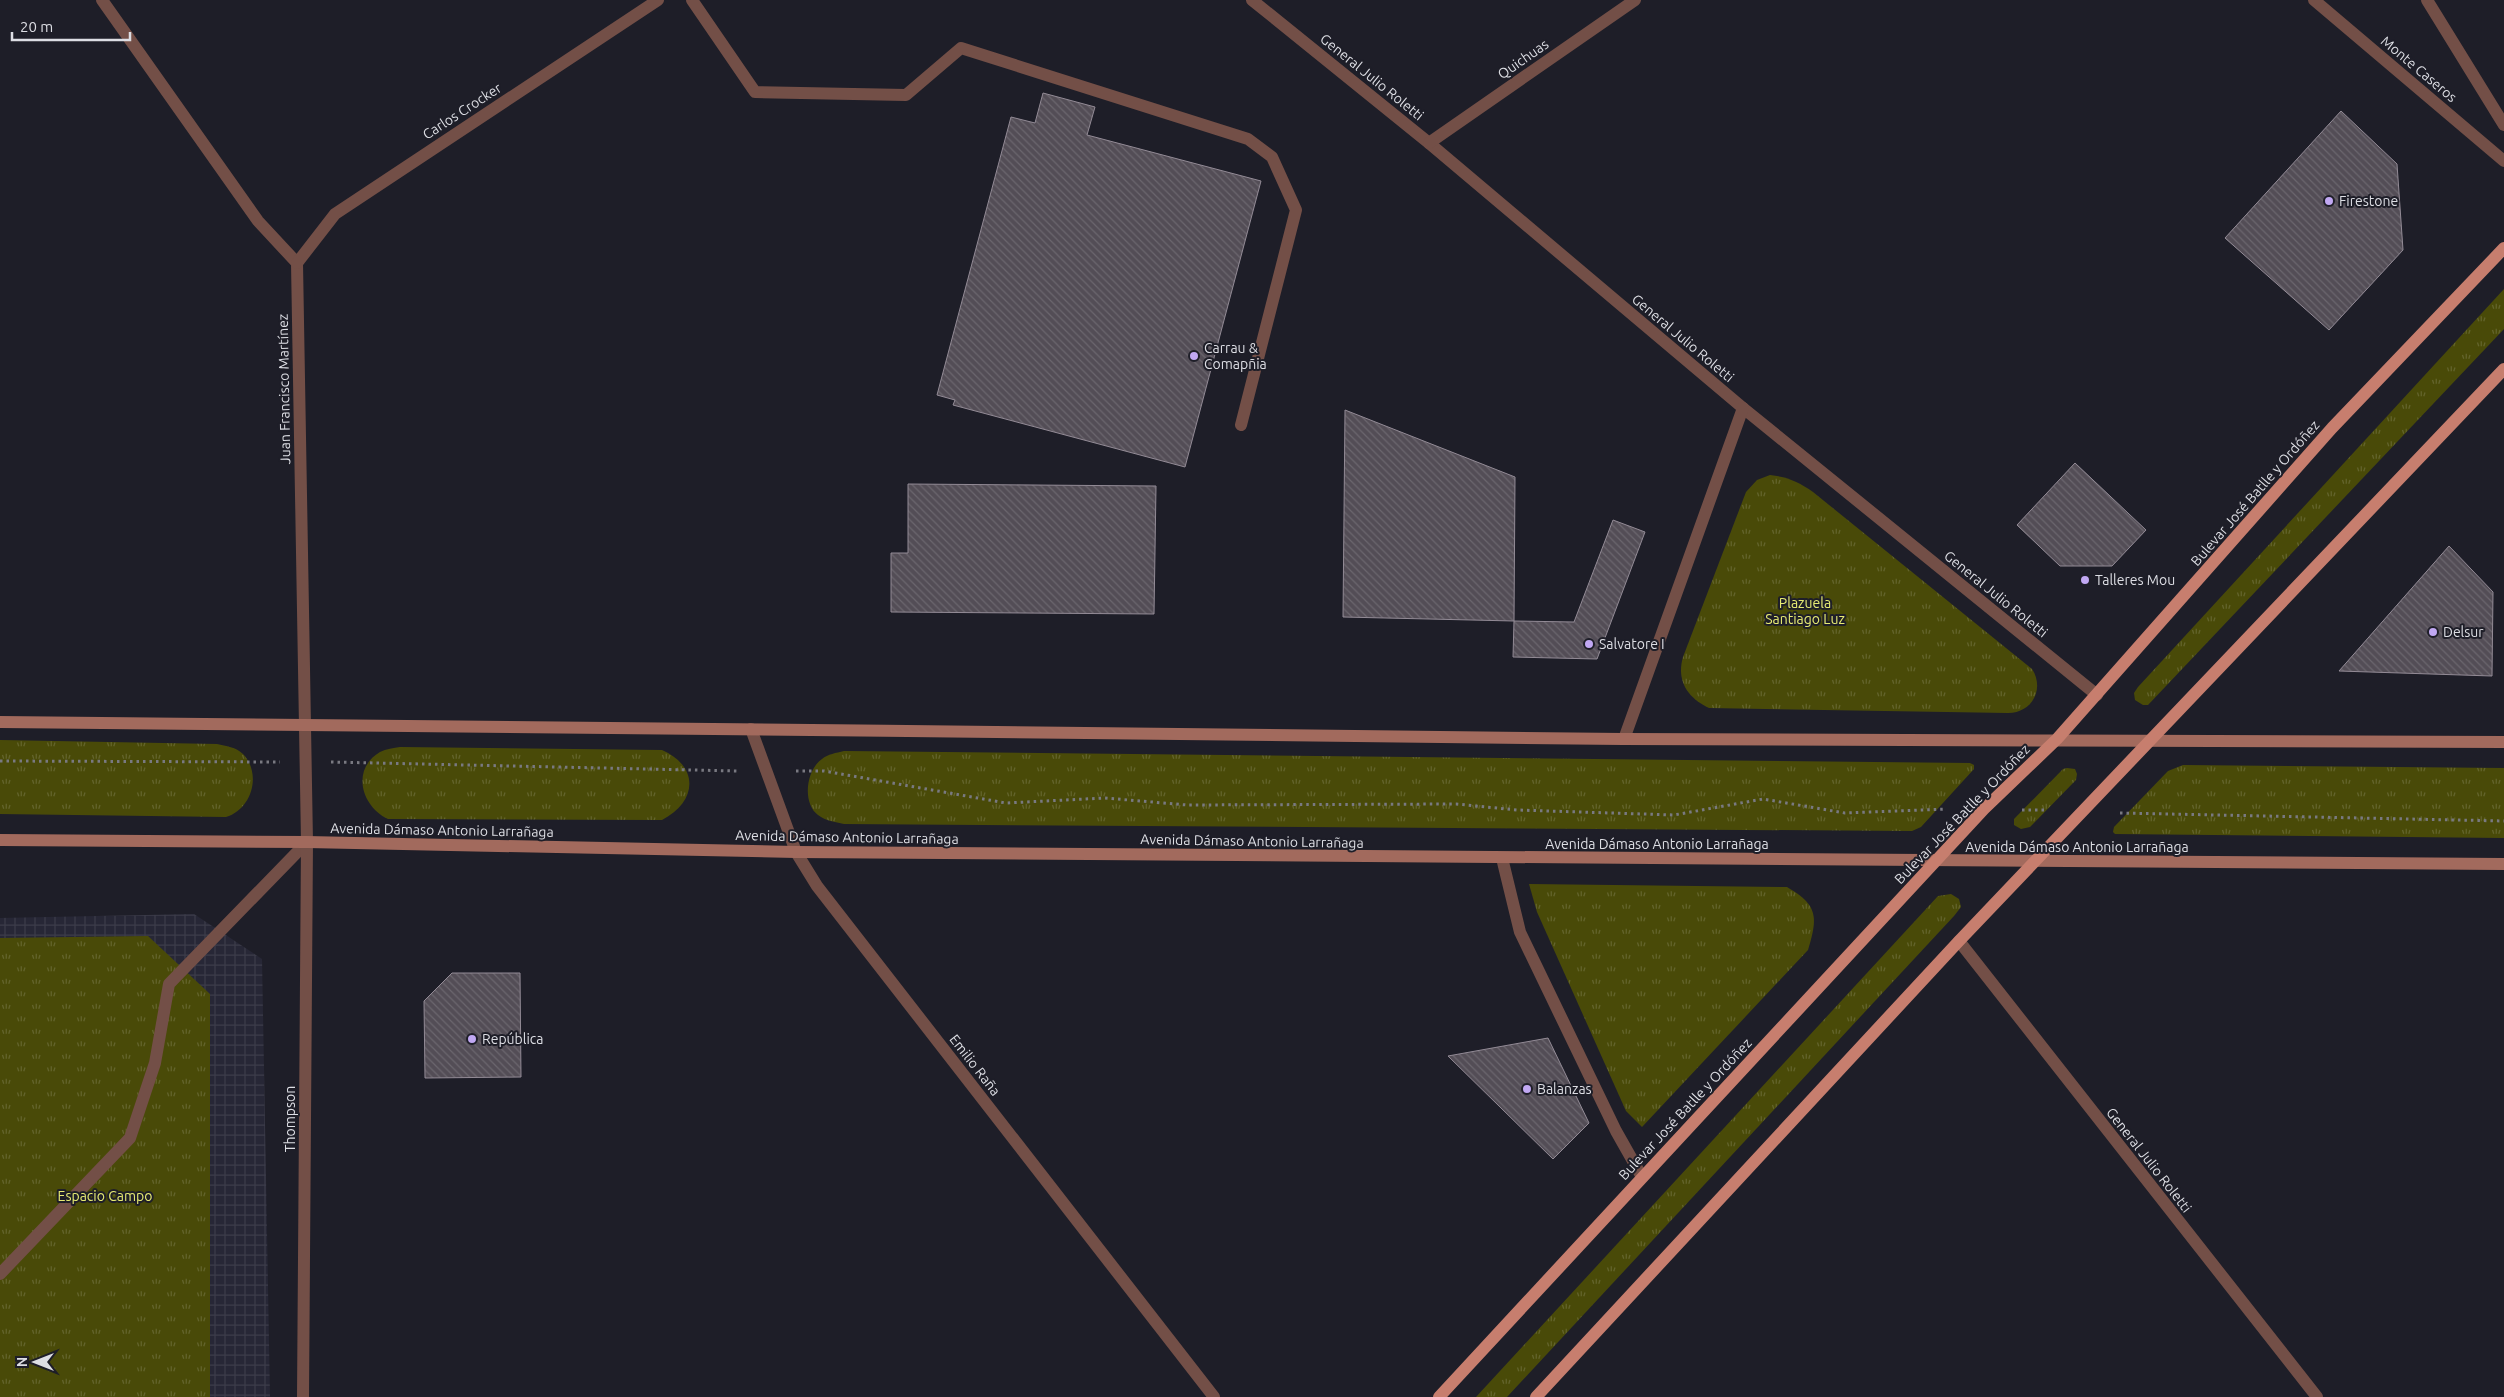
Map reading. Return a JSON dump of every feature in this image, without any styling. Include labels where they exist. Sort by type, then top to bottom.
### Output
[{"type":"main road","name":"Bulevar José Batlle y Ordóñez","points":[[1438,1397],[1984,809],[2057,739],[2332,428],[2504,248]]},
{"type":"main road","points":[[1536,1397],[1959,941],[2504,369]]},
{"type":"street","points":[[102,0],[258,221],[297,263]]},
{"type":"street","name":"Carlos Crocker","points":[[297,263],[335,214],[658,0]]},
{"type":"street","points":[[692,0],[755,92],[906,95],[961,48],[1248,139],[1272,157],[1296,210],[1241,426]]},
{"type":"street","name":"General Julio Roletti","points":[[1252,0],[1430,143],[1743,408],[2097,695]]},
{"type":"street","name":"Quichuas","points":[[1430,143],[1634,0]]},
{"type":"street","name":"Monte Caseros","points":[[2314,0],[2504,161]]},
{"type":"street","points":[[2427,0],[2504,125]]},
{"type":"street","name":"Juan Francisco Martínez","points":[[297,263],[307,842]]},
{"type":"street","points":[[1624,739],[1743,408]]},
{"type":"street","points":[[0,722],[306,722],[1624,739],[2151,739],[2504,742]]},
{"type":"street","name":"Emilio Raña","points":[[751,729],[796,852],[817,886],[1214,1397]]},
{"type":"street","name":"Avenida Dámaso Antonio Larrañaga","points":[[0,840],[307,842],[796,852],[1935,862],[2504,864]]},
{"type":"street","points":[[0,1274],[130,1138],[154,1063],[169,984],[307,842]]},
{"type":"street","name":"Thompson","points":[[303,1397],[307,842]]},
{"type":"street","points":[[1502,858],[1520,932],[1616,1131],[1642,1177]]},
{"type":"street","name":"General Julio Roletti","points":[[1959,941],[2317,1397]]},
{"type":"path","points":[[0,761],[306,762],[766,772],[824,771],[1006,803],[1105,798],[1187,805],[1456,804],[1517,810],[1674,816],[1763,799],[1845,813],[1922,808],[2504,821]]},
{"type":"shaded area","name":"Espacio Campo","points":[[194,914],[262,959],[270,1397],[0,1397],[0,918]]},
{"type":"green space","points":[[2504,289],[2504,329],[2148,705],[2143,705],[2135,700],[2134,693],[2138,687]]},
{"type":"green space","name":"Plazuela Santiago Luz","points":[[1770,475],[1793,481],[1813,492],[2032,669],[2037,684],[2034,698],[2030,704],[2024,709],[2008,713],[1709,708],[1695,699],[1685,688],[1681,674],[1683,657],[1746,492],[1757,480]]},
{"type":"green space","points":[[0,740],[217,744],[234,748],[243,754],[249,762],[253,781],[248,799],[242,807],[226,817],[0,814]]},
{"type":"green space","points":[[400,747],[662,750],[674,757],[683,766],[688,775],[689,785],[682,804],[674,813],[662,820],[388,819],[371,805],[366,797],[363,777],[365,768],[371,759],[382,751]]},
{"type":"green space","points":[[844,751],[1970,763],[1974,765],[1974,769],[1921,827],[1912,831],[844,824],[827,820],[813,810],[808,795],[808,787],[812,771],[822,759]]},
{"type":"green space","points":[[2183,765],[2504,768],[2504,838],[2115,834],[2113,832],[2114,827],[2168,771]]},
{"type":"green space","points":[[2063,769],[2075,769],[2077,774],[2076,780],[2030,827],[2021,829],[2014,825],[2014,819]]},
{"type":"green space","points":[[1529,884],[1787,887],[1810,906],[1814,920],[1813,929],[1808,950],[1642,1127],[1626,1111],[1537,912]]},
{"type":"green space","points":[[1951,894],[1959,899],[1961,907],[1954,916],[1507,1397],[1476,1397],[1938,896]]},
{"type":"green space","name":"Espacio Campo","points":[[148,936],[210,994],[210,1397],[0,1397],[0,938]]},
{"type":"building","points":[[1043,93],[1095,107],[1087,135],[1261,181],[1185,467],[953,405],[955,400],[937,395],[1011,117],[1035,123]]},
{"type":"building","name":"Firestone","points":[[2341,111],[2397,164],[2403,250],[2329,330],[2225,238]]},
{"type":"building","points":[[1345,410],[1515,477],[1514,621],[1343,617]]},
{"type":"building","points":[[2075,463],[2146,530],[2112,566],[2060,566],[2017,525]]},
{"type":"building","points":[[908,484],[1156,486],[1154,614],[891,612],[891,553],[908,553]]},
{"type":"building","points":[[1613,520],[1645,532],[1597,659],[1513,657],[1514,621],[1574,622]]},
{"type":"building","name":"Delsur","points":[[2449,546],[2493,592],[2492,676],[2339,671]]},
{"type":"building","name":"República","points":[[452,973],[520,973],[521,1077],[425,1078],[424,1001]]},
{"type":"building","name":"Balanzas","points":[[1548,1038],[1589,1123],[1553,1159],[1448,1056]]},
{"type":"place","name":"Firestone","points":[[2329,201]]},
{"type":"place","name":"Carrau & Comapñia","points":[[1194,356]]},
{"type":"place","name":"Talleres Mou","points":[[2085,580]]},
{"type":"place","name":"Delsur","points":[[2433,632]]},
{"type":"place","name":"Salvatore I","points":[[1589,644]]},
{"type":"place","name":"República","points":[[472,1039]]},
{"type":"place","name":"Balanzas","points":[[1527,1089]]}]
